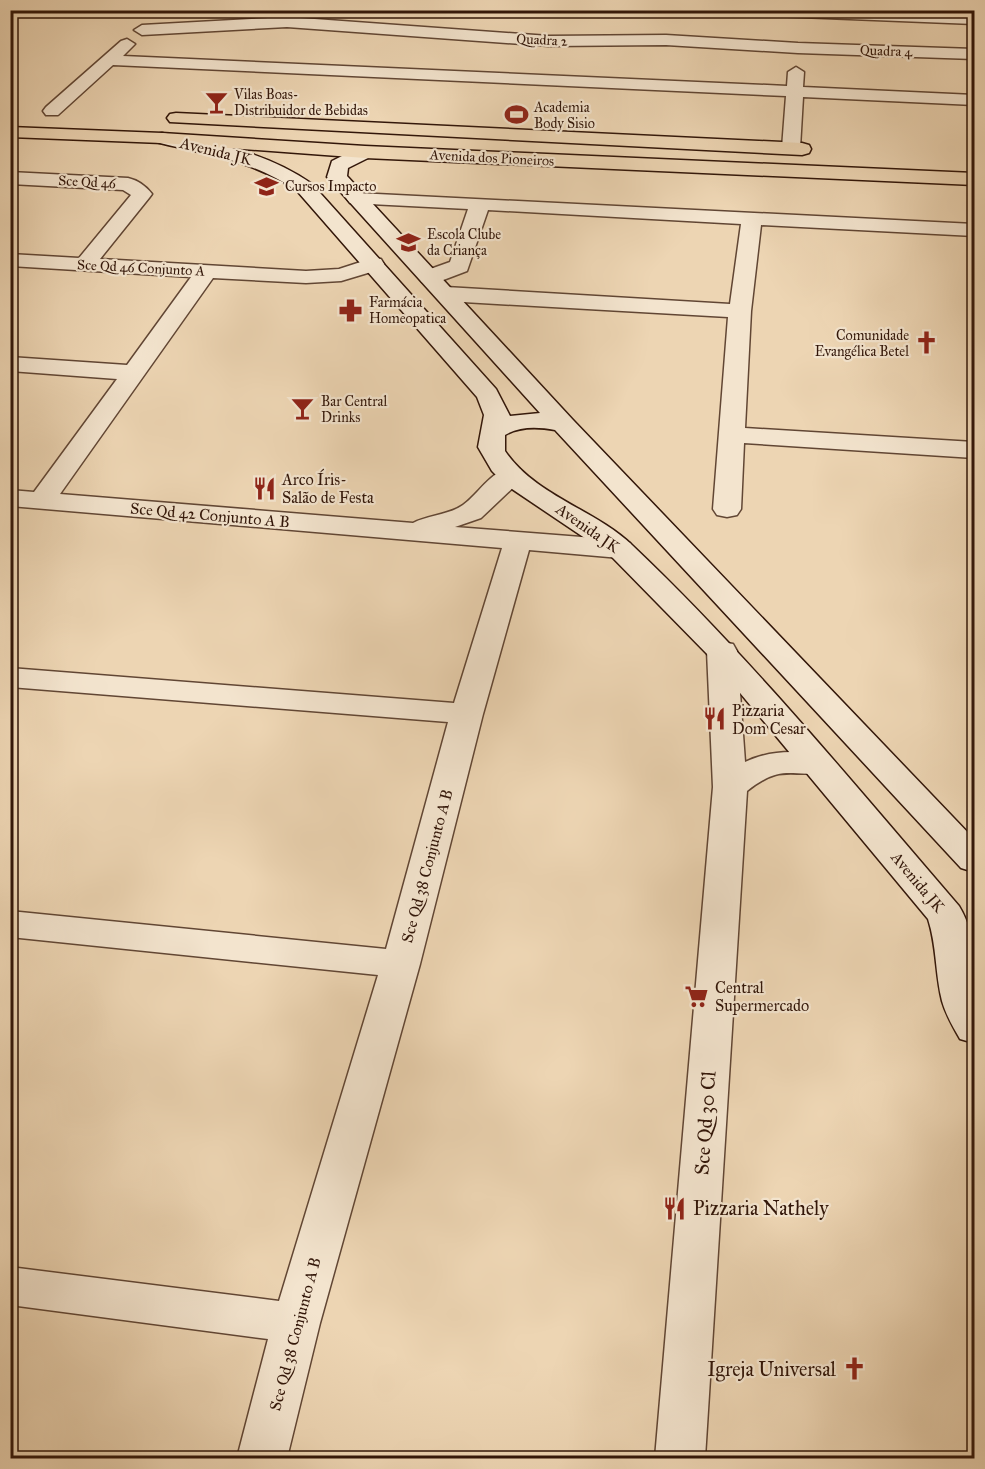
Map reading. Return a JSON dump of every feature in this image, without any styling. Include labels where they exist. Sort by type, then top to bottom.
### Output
[{"type":"main road","points":[[31,110],[75,112]]},
{"type":"main road","points":[[311,148],[298,144],[294,135],[320,124]]},
{"type":"main road","name":"Avenida dos Pioneiros","points":[[10,132],[320,124],[814,149]]},
{"type":"main road","name":"Avenida dos Pioneiros","points":[[159,128],[311,148],[365,152],[975,179]]},
{"type":"street","points":[[52,111],[111,60],[163,10]]},
{"type":"street","points":[[752,10],[798,26],[975,20]]},
{"type":"street","name":"Quadra 2","points":[[142,30],[293,16],[549,41],[666,40],[798,26]]},
{"type":"street","points":[[791,148],[798,26]]},
{"type":"street","name":"Quadra 4","points":[[798,26],[975,54]]},
{"type":"street","points":[[111,60],[975,100]]},
{"type":"street","name":"Avenida JK","points":[[159,128],[275,168],[293,178],[373,264],[488,394],[497,417],[490,442],[491,450],[511,475],[606,537],[722,651],[946,915],[954,933],[966,977],[967,1018],[975,1029]]},
{"type":"street","points":[[365,152],[345,160],[336,171],[337,177],[564,425],[975,860]]},
{"type":"street","name":"Sce Qd 46","points":[[10,178],[128,184],[139,190],[142,194],[140,198],[85,264]]},
{"type":"street","points":[[357,199],[975,230]]},
{"type":"street","points":[[438,285],[459,266],[480,204]]},
{"type":"street","points":[[727,509],[740,311],[752,219]]},
{"type":"street","name":"Sce Qd 46 Conjunto A","points":[[10,260],[206,272],[327,276],[355,272],[373,264]]},
{"type":"street","points":[[41,501],[206,272]]},
{"type":"street","name":"Sce Qd 46 Conjunto A","points":[[271,275],[395,289]]},
{"type":"street","points":[[438,285],[740,311]]},
{"type":"street","points":[[10,364],[132,373]]},
{"type":"street","points":[[494,431],[503,425],[527,421],[549,421],[564,425]]},
{"type":"street","points":[[731,435],[975,450]]},
{"type":"street","points":[[410,533],[471,512],[511,475]]},
{"type":"street","name":"Sce Qd 42 Conjunto A B","points":[[10,498],[620,549]]},
{"type":"street","name":"Sce Qd 38 Conjunto A B","points":[[262,1458],[296,1323],[401,964],[467,714],[518,540]]},
{"type":"street","name":"Sce Qd 30 Cl","points":[[680,1458],[730,787],[722,651]]},
{"type":"street","points":[[10,677],[467,714]]},
{"type":"street","points":[[730,787],[752,770],[786,760],[817,764]]},
{"type":"street","points":[[10,924],[401,964]]},
{"type":"street","points":[[10,1286],[296,1323]]},
{"type":"place","name":"Vilas Boas- Distribuidor de Bebidas","points":[[216,102]]},
{"type":"place","name":"Academia Body Sisio","points":[[516,115]]},
{"type":"place","name":"Cursos Impacto","points":[[267,186]]},
{"type":"place","name":"Escola Clube da Criança","points":[[409,242]]},
{"type":"place","name":"Farmácia Homeopatica","points":[[351,310]]},
{"type":"place","name":"Comunidade Evangélica Betel","points":[[927,343]]},
{"type":"place","name":"Bar Central Drinks","points":[[303,409]]},
{"type":"place","name":"Arco Íris- Salão de Festa","points":[[264,488]]},
{"type":"place","name":"Pizzaria Dom Cesar","points":[[714,719]]},
{"type":"place","name":"Central Supermercado","points":[[697,996]]},
{"type":"place","name":"Pizzaria Nathely","points":[[675,1208]]},
{"type":"place","name":"Igreja Universal","points":[[854,1369]]}]
